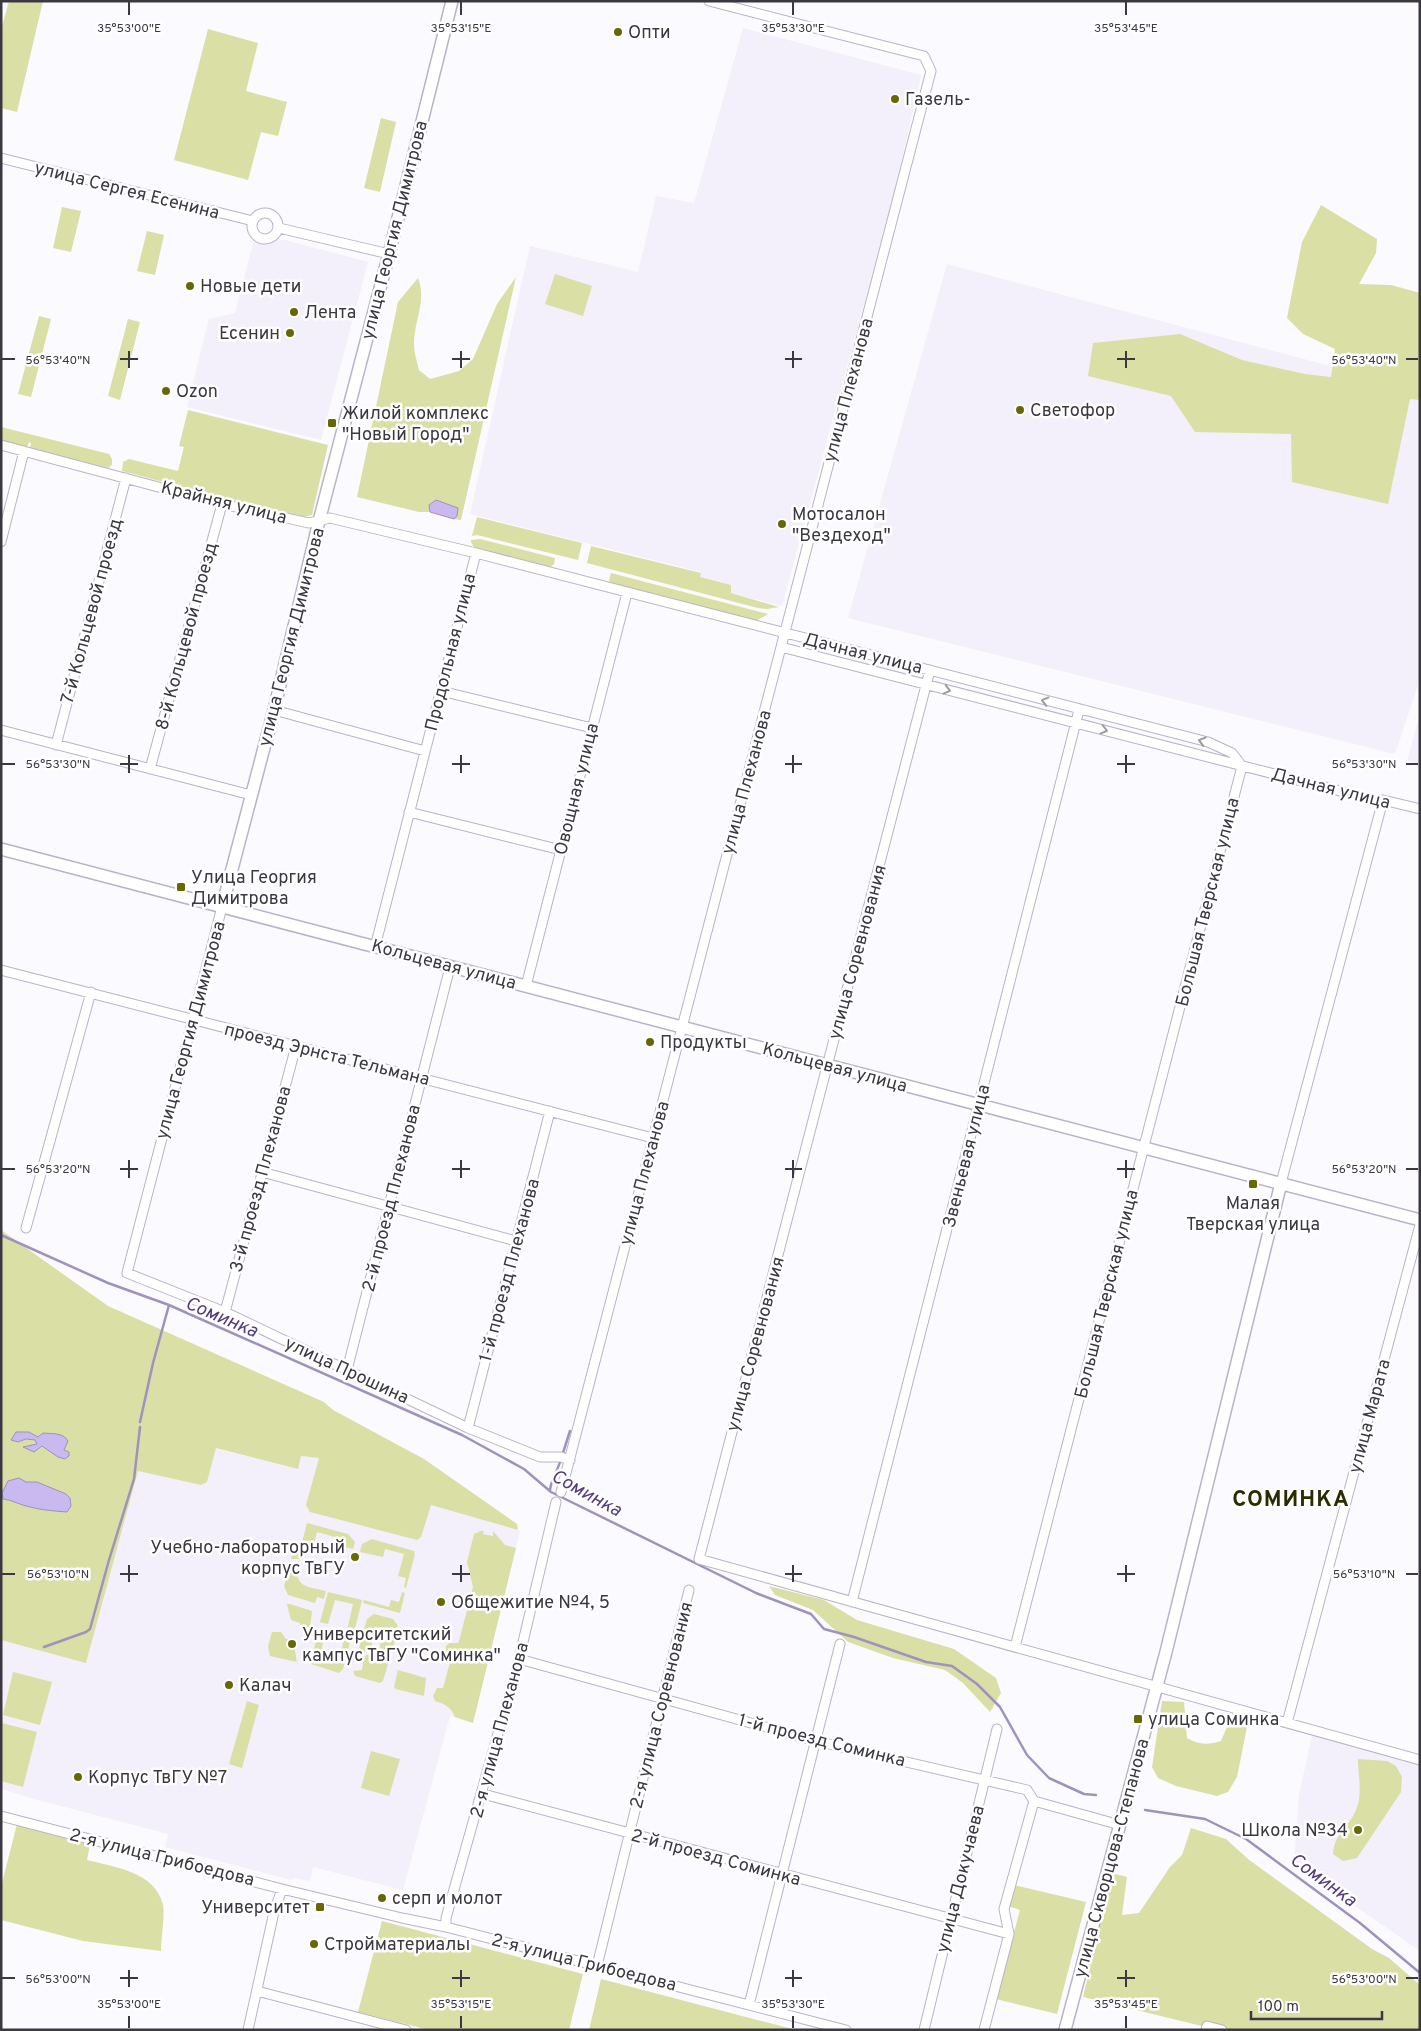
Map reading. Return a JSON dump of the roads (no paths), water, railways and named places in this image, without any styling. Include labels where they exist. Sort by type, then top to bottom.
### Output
[{"type":"street","name":"улица Георгия Димитрова","points":[[127,1273],[274,710],[319,521],[389,254],[452,1]]},
{"type":"street","name":"улица Плеханова","points":[[561,1492],[931,71],[924,56],[710,1]]},
{"type":"street","name":"улица Сергея Есенина","points":[[1,158],[253,222]]},
{"type":"street","points":[[269,213],[275,218],[278,228],[274,236],[263,239],[254,232],[253,222],[258,215],[269,213]]},
{"type":"street","points":[[278,228],[389,254]]},
{"type":"street","name":"Крайняя улица","points":[[1,445],[222,504],[309,523],[330,518],[476,553]]},
{"type":"street","points":[[1,542],[24,451]]},
{"type":"street","name":"7-й Кольцевой проезд","points":[[56,745],[126,478]]},
{"type":"street","name":"8-й Кольцевой проезд","points":[[150,769],[222,504]]},
{"type":"street","name":"Дачная улица","points":[[476,553],[1208,742],[1232,753],[1242,766]]},
{"type":"street","name":"Продольная улица","points":[[375,947],[476,553]]},
{"type":"street","name":"Овощная улица","points":[[526,986],[627,593]]},
{"type":"street","name":"Дачная улица","points":[[781,647],[1420,810]]},
{"type":"street","name":"улица Соревнования","points":[[852,1602],[699,1559],[930,670]]},
{"type":"street","points":[[440,691],[592,728]]},
{"type":"street","name":"Продольная улица","points":[[274,710],[425,752]]},
{"type":"street","name":"Звеньевая улица","points":[[852,1602],[1079,710]]},
{"type":"street","points":[[1,730],[252,795]]},
{"type":"street","name":"Большая Тверская улица","points":[[1015,1647],[1242,766]]},
{"type":"street","points":[[1156,1686],[1281,1183],[1383,800]]},
{"type":"street","points":[[409,812],[561,850]]},
{"type":"street","name":"Кольцевая улица","points":[[1,849],[979,1105],[1144,1146],[1420,1220]]},
{"type":"street","name":"2-й проезд Плеханова","points":[[347,1370],[450,967]]},
{"type":"street","name":"проезд Эрнста Тельмана","points":[[1,970],[653,1138]]},
{"type":"street","points":[[26,1228],[91,992]]},
{"type":"street","name":"3-й проезд Плеханова","points":[[225,1312],[296,1046]]},
{"type":"street","name":"1-й проезд Плеханова","points":[[468,1428],[550,1111]]},
{"type":"street","points":[[262,1172],[516,1241]]},
{"type":"street","name":"улица Марата","points":[[1287,1723],[1420,1225]]},
{"type":"street","name":"улица Прошина","points":[[127,1273],[225,1312],[468,1428],[540,1457],[570,1460]]},
{"type":"street","name":"2-я улица Плеханова","points":[[446,1927],[446,1918],[519,1658],[556,1502]]},
{"type":"street","name":"2-я улица Соревнования","points":[[597,1966],[689,1590]]},
{"type":"street","points":[[852,1602],[1420,1760]]},
{"type":"street","points":[[749,2005],[840,1644]]},
{"type":"street","name":"1-й проезд Соминка","points":[[519,1658],[816,1741],[1027,1790],[1034,1801],[1120,1825]]},
{"type":"street","name":"улица Скворцова-Степанова","points":[[1065,2030],[1156,1686]]},
{"type":"street","name":"улица Докучаева","points":[[924,2030],[997,1729]]},
{"type":"street","name":"2-й проезд Соминка","points":[[482,1794],[1009,1934]]},
{"type":"street","points":[[984,2030],[1009,1934],[1004,1909],[1034,1801]]},
{"type":"street","name":"2-я улица Грибоедова","points":[[1,1816],[282,1889],[446,1927],[846,2030]]},
{"type":"street","points":[[248,2030],[274,1912],[282,1889]]},
{"type":"street","points":[[257,1991],[406,2030]]},
{"type":"street","points":[[366,2030],[369,2020]]},
{"type":"street","points":[[1207,2028],[1222,2030]]},
{"type":"waterway","name":"Соминка","points":[[1,1235],[108,1283],[169,1305],[462,1435],[524,1469],[551,1492],[756,1593],[811,1614],[824,1629],[854,1637],[926,1662],[952,1666],[977,1684],[1000,1707],[1027,1755],[1049,1778],[1084,1794],[1096,1795]]},
{"type":"waterway","points":[[140,1422],[153,1363],[169,1305]]},
{"type":"waterway","points":[[44,1647],[90,1629],[134,1479],[140,1427]]},
{"type":"waterway","points":[[562,1456],[570,1431]]},
{"type":"waterway","points":[[550,1490],[561,1459]]},
{"type":"waterway","name":"Соминка","points":[[1145,1810],[1205,1819],[1246,1839],[1360,1923],[1420,1973]]},
{"type":"place","name":"Опти","points":[[618,32]]},
{"type":"place","name":"Газель-","points":[[895,99]]},
{"type":"place","name":"Новые дети","points":[[190,286]]},
{"type":"place","name":"Лента","points":[[294,312]]},
{"type":"place","name":"Есенин","points":[[290,333]]},
{"type":"place","name":"Ozon","points":[[166,391]]},
{"type":"place","name":"Светофор","points":[[1020,410]]},
{"type":"place","name":"Жилой комплекс \"Новый Город\"","points":[[332,423]]},
{"type":"place","name":"Мотосалон \"Вездеход\"","points":[[782,524]]},
{"type":"place","name":"Улица Георгия Димитрова","points":[[181,887]]},
{"type":"place","name":"Продукты","points":[[650,1042]]},
{"type":"place","name":"Малая Тверская улица","points":[[1253,1184]]},
{"type":"place","name":"Учебно-лабораторный корпус ТвГУ","points":[[355,1557]]},
{"type":"place","name":"Общежитие №4, 5","points":[[441,1602]]},
{"type":"place","name":"Университетский кампус ТвГУ \"Соминка\"","points":[[292,1644]]},
{"type":"place","name":"Калач","points":[[229,1685]]},
{"type":"place","name":"улица Соминка","points":[[1138,1719]]},
{"type":"place","name":"Корпус ТвГУ №7","points":[[78,1777]]},
{"type":"place","name":"Школа №34","points":[[1358,1830]]},
{"type":"place","name":"серп и молот","points":[[382,1898]]},
{"type":"place","name":"Университет","points":[[320,1907]]},
{"type":"place","name":"Стройматериалы","points":[[314,1944]]},
{"type":"district","name":"СОМИНКА","points":[[1291,1498]]}]
